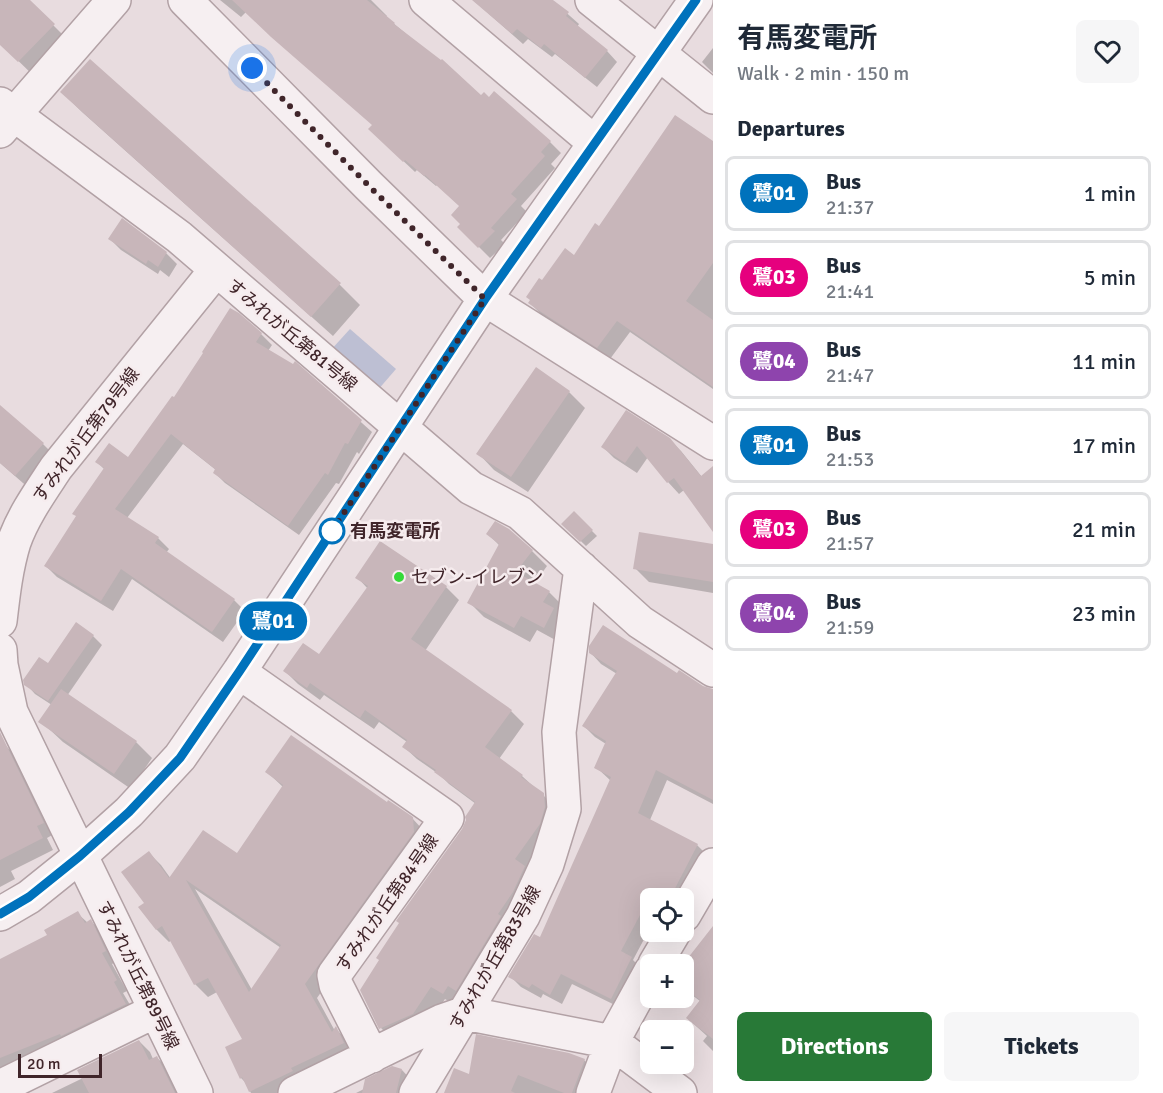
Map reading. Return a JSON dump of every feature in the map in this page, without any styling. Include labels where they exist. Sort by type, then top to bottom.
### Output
[{"type":"street","points":[[5,116],[114,0]]},
{"type":"street","points":[[185,0],[369,186],[485,299],[713,443]]},
{"type":"street","points":[[426,0],[595,144]]},
{"type":"street","points":[[592,0],[713,97]]},
{"type":"street","points":[[0,914],[29,897],[80,856],[129,812],[180,758],[485,299],[696,0]]},
{"type":"street","name":"すみれが丘第81号線","points":[[5,116],[179,237],[471,488],[520,513],[640,622],[713,670]]},
{"type":"street","name":"すみれが丘第79号線","points":[[0,621],[4,583],[15,541],[34,501],[56,468],[216,270]]},
{"type":"street","name":"すみれが丘第83号線","points":[[416,1093],[523,916],[547,864],[564,808],[559,732],[581,568]]},
{"type":"street","points":[[0,650],[5,714],[80,856]]},
{"type":"street","name":"すみれが丘第84号線","points":[[239,672],[447,818],[334,975],[336,985],[372,1056]]},
{"type":"street","name":"すみれが丘第89号線","points":[[80,856],[195,1093]]},
{"type":"street","points":[[694,898],[713,865]]},
{"type":"street","points":[[593,1093],[612,1042],[640,991]]},
{"type":"street","points":[[0,1087],[155,1011]]},
{"type":"street","points":[[295,1093],[442,1021],[465,1013],[612,1042],[680,1093]]},
{"type":"shaded area","points":[[350,329],[396,369],[377,391],[330,351]]},
{"type":"building","points":[[0,0],[30,0],[55,24],[18,62],[0,45]]},
{"type":"building","points":[[232,0],[367,0],[394,24],[442,59],[481,95],[484,92],[489,97],[494,91],[551,141],[541,152],[545,156],[511,194],[517,199],[491,228],[495,231],[478,248],[457,227],[460,224],[451,215],[459,206],[425,175],[405,160],[403,162],[368,129],[372,125]]},
{"type":"building","points":[[472,0],[553,0],[569,12],[566,16],[608,50],[585,78],[544,44],[541,48],[517,29],[512,34]]},
{"type":"building","points":[[90,59],[341,283],[311,317],[60,92]]},
{"type":"building","points":[[675,115],[713,141],[713,263],[686,301],[713,320],[713,387],[617,321],[597,348],[528,303],[530,300],[526,297],[539,278],[542,280],[565,248],[574,255],[595,223],[599,226]]},
{"type":"building","points":[[122,218],[167,252],[158,267],[148,260],[146,264],[108,239]]},
{"type":"building","points":[[230,308],[262,333],[256,342],[293,364],[295,361],[362,420],[348,444],[345,443],[328,475],[325,473],[288,526],[213,473],[215,469],[171,434],[115,509],[159,537],[155,543],[235,599],[212,632],[121,569],[101,601],[44,566],[76,516],[72,514],[104,468],[95,462],[109,443],[128,457],[172,396],[174,397]]},
{"type":"building","points":[[536,367],[570,391],[511,477],[476,454]]},
{"type":"building","points":[[0,405],[44,443],[15,476],[0,463]]},
{"type":"building","points":[[626,410],[670,438],[701,476],[713,466],[713,532],[674,478],[667,483],[637,446],[625,463],[601,447]]},
{"type":"building","points":[[574,511],[593,530],[580,542],[561,524]]},
{"type":"building","points":[[495,521],[509,529],[533,550],[516,572],[550,591],[543,602],[554,608],[544,628],[521,616],[514,628],[467,603],[499,544],[486,534]]},
{"type":"building","points":[[639,532],[713,544],[713,582],[633,569]]},
{"type":"building","points":[[380,541],[447,586],[411,639],[512,710],[485,747],[544,793],[545,807],[540,824],[515,859],[525,866],[513,892],[498,914],[501,916],[456,991],[448,986],[443,994],[431,987],[413,1014],[379,1029],[360,990],[379,960],[376,958],[399,923],[396,921],[462,829],[465,817],[475,802],[434,772],[436,770],[402,747],[407,740],[365,710],[360,718],[310,683],[307,688],[283,671],[303,643],[319,654],[368,586],[355,578]]},
{"type":"building","points":[[76,622],[94,635],[48,701],[24,685],[23,680],[39,657],[48,663]]},
{"type":"building","points":[[603,625],[677,673],[679,670],[703,686],[713,689],[713,800],[656,770],[638,813],[698,844],[675,888],[640,888],[640,915],[621,951],[632,957],[611,999],[561,974],[550,995],[532,984],[529,988],[508,977],[534,934],[540,937],[611,777],[594,768],[606,741],[582,726],[617,671],[589,653],[589,646]]},
{"type":"building","points":[[61,689],[137,741],[114,774],[38,722]]},
{"type":"building","points":[[0,732],[44,823],[37,826],[43,838],[0,860]]},
{"type":"building","points":[[291,735],[387,802],[388,800],[413,817],[414,832],[305,984],[332,1032],[336,1026],[344,1043],[291,1068],[293,1071],[249,1092],[242,1077],[240,1079],[225,1047],[242,1039],[208,978],[194,985],[162,926],[156,930],[138,907],[144,903],[121,872],[149,851],[169,878],[203,830],[237,853],[283,785],[265,772]],"holes":[[[186,880],[281,945],[249,992]]]},
{"type":"building","points":[[78,911],[85,923],[91,919],[106,951],[102,953],[117,980],[114,982],[126,1004],[61,1036],[60,1034],[0,1058],[0,959],[47,935],[44,930]]},
{"type":"building","points":[[713,926],[713,1039],[694,1024],[694,1020],[686,1018],[700,1000],[694,996],[694,954],[691,954]]},
{"type":"building","points":[[476,1034],[569,1053],[585,1059],[572,1093],[564,1093],[518,1075],[511,1091],[515,1093],[444,1093],[454,1068],[469,1074]]},
{"type":"building","points":[[139,1040],[149,1060],[157,1056],[175,1093],[89,1093],[77,1070]]},
{"type":"building","points":[[392,1066],[402,1069],[396,1093],[362,1093],[365,1079]]},
{"type":"bus line","name":"鷺01","points":[[0,914],[29,897],[80,856],[129,812],[180,758],[485,299],[696,0]]},
{"type":"place","name":"有馬変電所","points":[[332,531]]},
{"type":"place","name":"セブン-イレブン","points":[[399,577]]},
{"type":"route","points":[[252,68],[485,299],[326,540],[332,531]]}]
